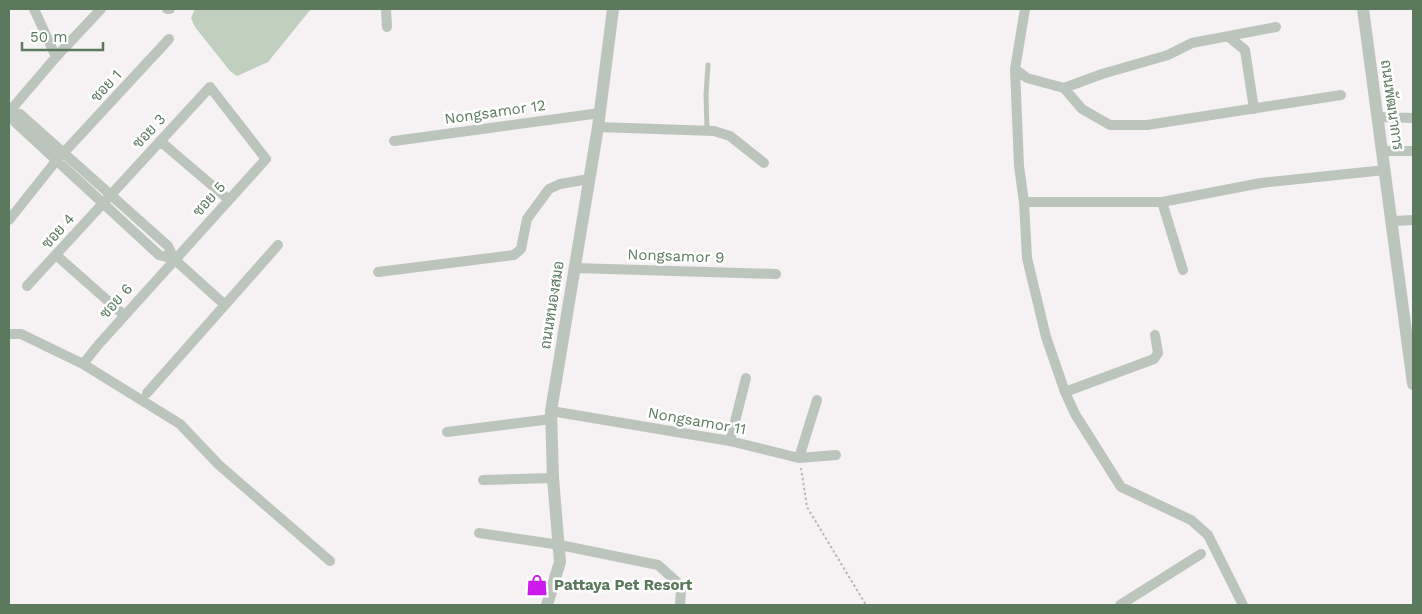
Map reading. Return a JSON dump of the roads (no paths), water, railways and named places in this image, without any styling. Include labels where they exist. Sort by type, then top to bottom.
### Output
[{"type":"street","points":[[34,9],[56,56]]},
{"type":"street","points":[[9,112],[56,56],[101,9]]},
{"type":"street","points":[[386,9],[387,27]]},
{"type":"street","name":"ถนนหนองสมอ","points":[[547,605],[560,562],[553,478],[551,415],[598,128],[612,9]]},
{"type":"street","points":[[1024,9],[1015,69],[1019,166],[1024,202],[1027,258],[1046,337],[1065,392],[1075,414],[1121,487],[1191,520],[1208,535],[1243,605]]},
{"type":"street","name":"ถนนพัฒนาการ","points":[[1363,9],[1392,221],[1410,329],[1413,384]]},
{"type":"street","points":[[1064,88],[1102,74],[1168,55],[1192,44],[1276,27]]},
{"type":"street","points":[[1229,37],[1245,50],[1254,109]]},
{"type":"street","name":"ซอย 1","points":[[9,220],[64,152],[170,39]]},
{"type":"street","points":[[1015,69],[1027,78],[1064,88],[1082,109],[1110,125],[1117,126],[1147,125],[1341,95]]},
{"type":"street","name":"ซอย 3","points":[[110,194],[210,87],[266,159]]},
{"type":"street","points":[[9,112],[20,114],[64,152],[168,246],[174,260]]},
{"type":"street","points":[[9,112],[15,122],[159,255],[174,260],[225,305]]},
{"type":"street","name":"Nongsamor 12","points":[[394,141],[600,113]]},
{"type":"street","points":[[1378,117],[1413,118]]},
{"type":"street","points":[[598,128],[707,130],[730,136],[764,163]]},
{"type":"street","points":[[160,141],[228,200]]},
{"type":"street","points":[[1383,151],[1413,151]]},
{"type":"street","name":"ซอย 5","points":[[174,260],[266,159]]},
{"type":"street","points":[[1024,202],[1162,202],[1261,183],[1385,170]]},
{"type":"street","points":[[378,272],[514,255],[521,249],[527,219],[549,189],[560,184],[590,179]]},
{"type":"street","name":"ซอย 4","points":[[27,286],[110,194]]},
{"type":"street","points":[[1162,202],[1183,270]]},
{"type":"street","points":[[1392,221],[1413,220]]},
{"type":"street","points":[[147,393],[278,245]]},
{"type":"street","points":[[56,255],[124,315]]},
{"type":"street","name":"ซอย 6","points":[[83,364],[174,260]]},
{"type":"street","name":"Nongsamor 9","points":[[574,268],[776,274]]},
{"type":"street","points":[[9,334],[21,334],[83,364],[180,424],[219,465],[330,561]]},
{"type":"street","points":[[1065,392],[1154,359],[1158,353],[1155,335]]},
{"type":"street","points":[[730,441],[746,378]]},
{"type":"street","points":[[799,458],[817,400]]},
{"type":"street","name":"Nongsamor 11","points":[[447,432],[551,415],[730,441],[799,458],[836,455]]},
{"type":"street","points":[[483,480],[553,478]]},
{"type":"street","points":[[479,533],[560,544],[658,565],[677,582],[681,590],[680,605]]},
{"type":"street","points":[[1120,605],[1201,554]]},
{"type":"lane","points":[[707,130],[706,95],[708,65]]},
{"type":"place","name":"Pattaya Pet Resort","points":[[537,585]]}]
